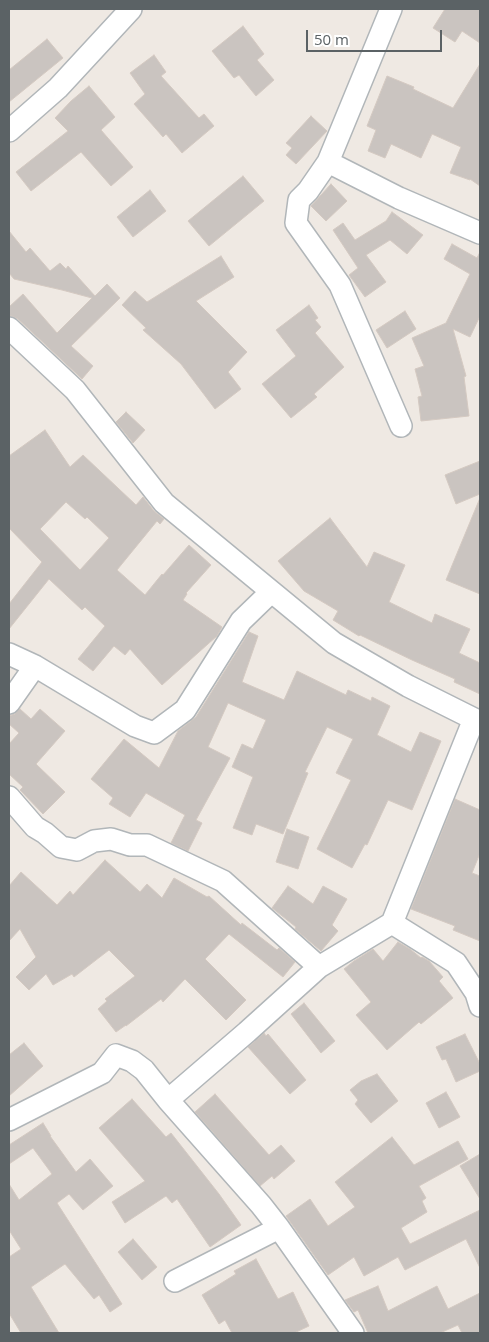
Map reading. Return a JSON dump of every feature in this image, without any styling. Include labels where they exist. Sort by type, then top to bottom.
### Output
[{"type":"street","points":[[9,131],[58,88],[131,9]]},
{"type":"street","points":[[391,9],[328,162],[308,191],[299,200],[296,223],[340,285],[401,426]]},
{"type":"street","points":[[328,162],[399,198],[480,233]]},
{"type":"street","points":[[9,328],[75,390],[164,503],[334,643],[408,686],[477,721],[392,923],[319,967],[168,1100]]},
{"type":"street","points":[[9,654],[35,666],[135,726],[154,733],[185,710],[241,621],[271,592]]},
{"type":"street","points":[[9,703],[35,666]]},
{"type":"street","points":[[9,797],[34,827],[46,833],[61,846],[77,850],[94,841],[111,839],[130,845],[147,845],[223,881],[319,967]]},
{"type":"street","points":[[392,923],[456,963],[476,993],[480,1006]]},
{"type":"street","points":[[9,1120],[102,1073],[116,1056],[132,1061],[144,1070],[168,1100],[261,1205],[353,1333]]},
{"type":"street","points":[[175,1281],[279,1228]]},
{"type":"building","points":[[445,9],[480,9],[480,43],[462,31],[455,42],[433,28]]},
{"type":"building","points":[[243,26],[264,54],[257,60],[274,80],[256,96],[239,75],[234,78],[212,51]]},
{"type":"building","points":[[47,39],[63,58],[9,102],[9,70]]},
{"type":"building","points":[[154,55],[166,72],[161,76],[199,118],[204,114],[214,126],[182,153],[166,134],[163,137],[134,104],[145,94],[130,73]]},
{"type":"building","points":[[480,64],[480,186],[470,179],[450,173],[461,147],[432,134],[421,158],[391,144],[385,158],[368,151],[376,130],[367,126],[387,76],[414,87],[413,89],[453,108]]},
{"type":"building","points":[[89,86],[115,117],[101,130],[133,167],[111,186],[81,152],[31,191],[16,172],[68,131],[55,118]]},
{"type":"building","points":[[311,116],[327,131],[296,164],[286,155],[292,148],[286,143]]},
{"type":"building","points":[[243,176],[264,201],[209,246],[188,221]]},
{"type":"building","points":[[331,184],[347,201],[326,221],[311,206]]},
{"type":"building","points":[[150,190],[166,211],[133,237],[117,217]]},
{"type":"building","points":[[392,212],[423,235],[407,254],[390,240],[366,255],[386,282],[365,297],[349,275],[358,268],[333,230],[343,223],[355,240],[386,221]]},
{"type":"building","points":[[9,231],[26,252],[30,248],[50,271],[60,263],[66,269],[68,266],[95,296],[107,284],[120,298],[71,346],[93,366],[82,379],[18,319],[9,316],[9,307],[23,294],[57,333],[92,298],[14,279],[9,273]]},
{"type":"building","points":[[452,244],[477,258],[480,252],[480,316],[470,337],[453,329],[466,376],[464,377],[469,416],[421,421],[418,397],[422,396],[415,369],[424,366],[412,338],[446,323],[470,274],[444,259]]},
{"type":"building","points":[[221,256],[234,277],[196,301],[247,352],[228,372],[241,389],[215,409],[181,364],[143,330],[146,328],[122,305],[135,291],[147,302]]},
{"type":"building","points":[[309,305],[318,318],[315,320],[321,327],[315,333],[344,367],[314,394],[317,397],[291,418],[262,384],[296,356],[276,330]]},
{"type":"building","points":[[405,311],[416,329],[387,348],[376,330]]},
{"type":"building","points":[[126,412],[145,430],[133,443],[116,422]]},
{"type":"building","points":[[45,430],[70,467],[83,455],[136,505],[143,497],[154,511],[164,519],[160,524],[157,521],[117,570],[145,595],[189,545],[211,565],[186,593],[183,600],[222,627],[217,636],[162,685],[130,649],[125,655],[114,646],[93,671],[78,659],[105,626],[85,607],[82,610],[49,579],[9,629],[9,604],[42,562],[9,528],[9,456]],"holes":[[[66,502],[85,519],[87,517],[109,538],[80,570],[40,529]]]},
{"type":"building","points":[[480,461],[480,494],[456,504],[445,475]]},
{"type":"building","points":[[480,498],[480,594],[446,580]]},
{"type":"building","points":[[330,518],[367,567],[374,552],[405,565],[389,602],[432,623],[435,614],[470,629],[459,653],[480,663],[480,694],[454,682],[455,679],[359,636],[333,620],[338,611],[304,591],[278,561]]},
{"type":"building","points":[[249,632],[258,636],[242,682],[284,700],[297,671],[346,695],[348,690],[371,701],[372,697],[390,706],[377,735],[411,752],[420,732],[441,741],[412,810],[388,800],[367,845],[365,844],[352,868],[317,849],[351,780],[336,773],[353,739],[327,727],[305,772],[308,773],[283,834],[256,824],[252,835],[233,828],[253,777],[232,767],[242,744],[253,749],[266,720],[228,703],[208,747],[230,758],[196,820],[202,823],[188,851],[171,843],[185,815],[146,793],[130,817],[109,804],[113,798],[91,779],[124,739],[159,768],[178,731],[196,717]]},
{"type":"building","points":[[20,709],[31,719],[40,709],[65,731],[36,764],[65,792],[43,814],[20,790],[23,787],[9,774],[9,744],[19,733],[9,724],[9,716],[15,714]]},
{"type":"building","points":[[455,799],[480,810],[480,853],[472,873],[480,876],[480,941],[453,930],[455,926],[411,909]]},
{"type":"building","points":[[287,829],[309,837],[298,869],[276,862]]},
{"type":"building","points":[[105,860],[140,892],[147,884],[162,898],[174,878],[207,897],[209,896],[241,925],[242,923],[277,950],[279,948],[295,962],[283,977],[229,934],[205,959],[246,1000],[226,1020],[185,979],[163,1002],[161,999],[116,1032],[98,1009],[107,1001],[105,999],[135,976],[109,950],[74,977],[72,974],[53,985],[46,974],[29,990],[16,977],[36,957],[20,929],[9,941],[9,886],[21,872],[57,905],[70,891],[73,895]]},
{"type":"building","points":[[288,886],[313,904],[323,886],[347,899],[332,925],[338,931],[321,951],[295,929],[296,927],[272,908]]},
{"type":"building","points":[[398,942],[421,958],[429,961],[443,977],[439,981],[453,998],[421,1024],[419,1022],[387,1050],[356,1015],[371,1002],[344,969],[373,949],[383,961]]},
{"type":"building","points":[[304,1003],[335,1041],[321,1053],[291,1014]]},
{"type":"building","points":[[264,1033],[266,1036],[268,1034],[306,1080],[290,1094],[248,1047]]},
{"type":"building","points":[[465,1034],[480,1064],[480,1071],[456,1082],[446,1059],[442,1060],[436,1047]]},
{"type":"building","points":[[24,1043],[43,1066],[9,1096],[9,1055]]},
{"type":"building","points":[[377,1074],[398,1101],[371,1123],[355,1104],[358,1100],[350,1090],[361,1081]]},
{"type":"building","points":[[446,1092],[460,1117],[439,1128],[426,1103]]},
{"type":"building","points":[[215,1094],[269,1155],[281,1145],[295,1161],[274,1179],[272,1176],[260,1186],[195,1112]]},
{"type":"building","points":[[132,1099],[166,1137],[171,1133],[241,1225],[210,1247],[177,1199],[172,1203],[166,1196],[125,1223],[112,1202],[145,1181],[99,1128]]},
{"type":"building","points":[[43,1123],[76,1172],[90,1159],[113,1186],[83,1210],[69,1194],[57,1203],[122,1304],[110,1312],[99,1295],[94,1299],[65,1264],[31,1287],[59,1333],[21,1333],[9,1313],[9,1257],[21,1249],[9,1230],[9,1184],[19,1200],[52,1174],[33,1148],[9,1164],[9,1145]]},
{"type":"building","points":[[392,1137],[414,1165],[458,1141],[468,1159],[419,1186],[426,1198],[422,1201],[427,1212],[401,1228],[410,1244],[480,1210],[480,1268],[466,1239],[405,1270],[398,1257],[364,1276],[354,1257],[328,1275],[286,1216],[310,1199],[328,1226],[355,1207],[335,1182]]},
{"type":"building","points":[[480,1154],[480,1199],[460,1166]]},
{"type":"building","points":[[133,1239],[157,1267],[142,1280],[118,1252]]},
{"type":"building","points":[[256,1259],[278,1299],[293,1292],[309,1326],[294,1333],[232,1333],[225,1320],[219,1324],[202,1295],[236,1274],[234,1271]]},
{"type":"building","points":[[378,1286],[388,1311],[437,1286],[448,1309],[480,1293],[480,1333],[462,1333],[458,1325],[440,1333],[368,1333],[358,1310],[354,1312],[345,1300]]}]
